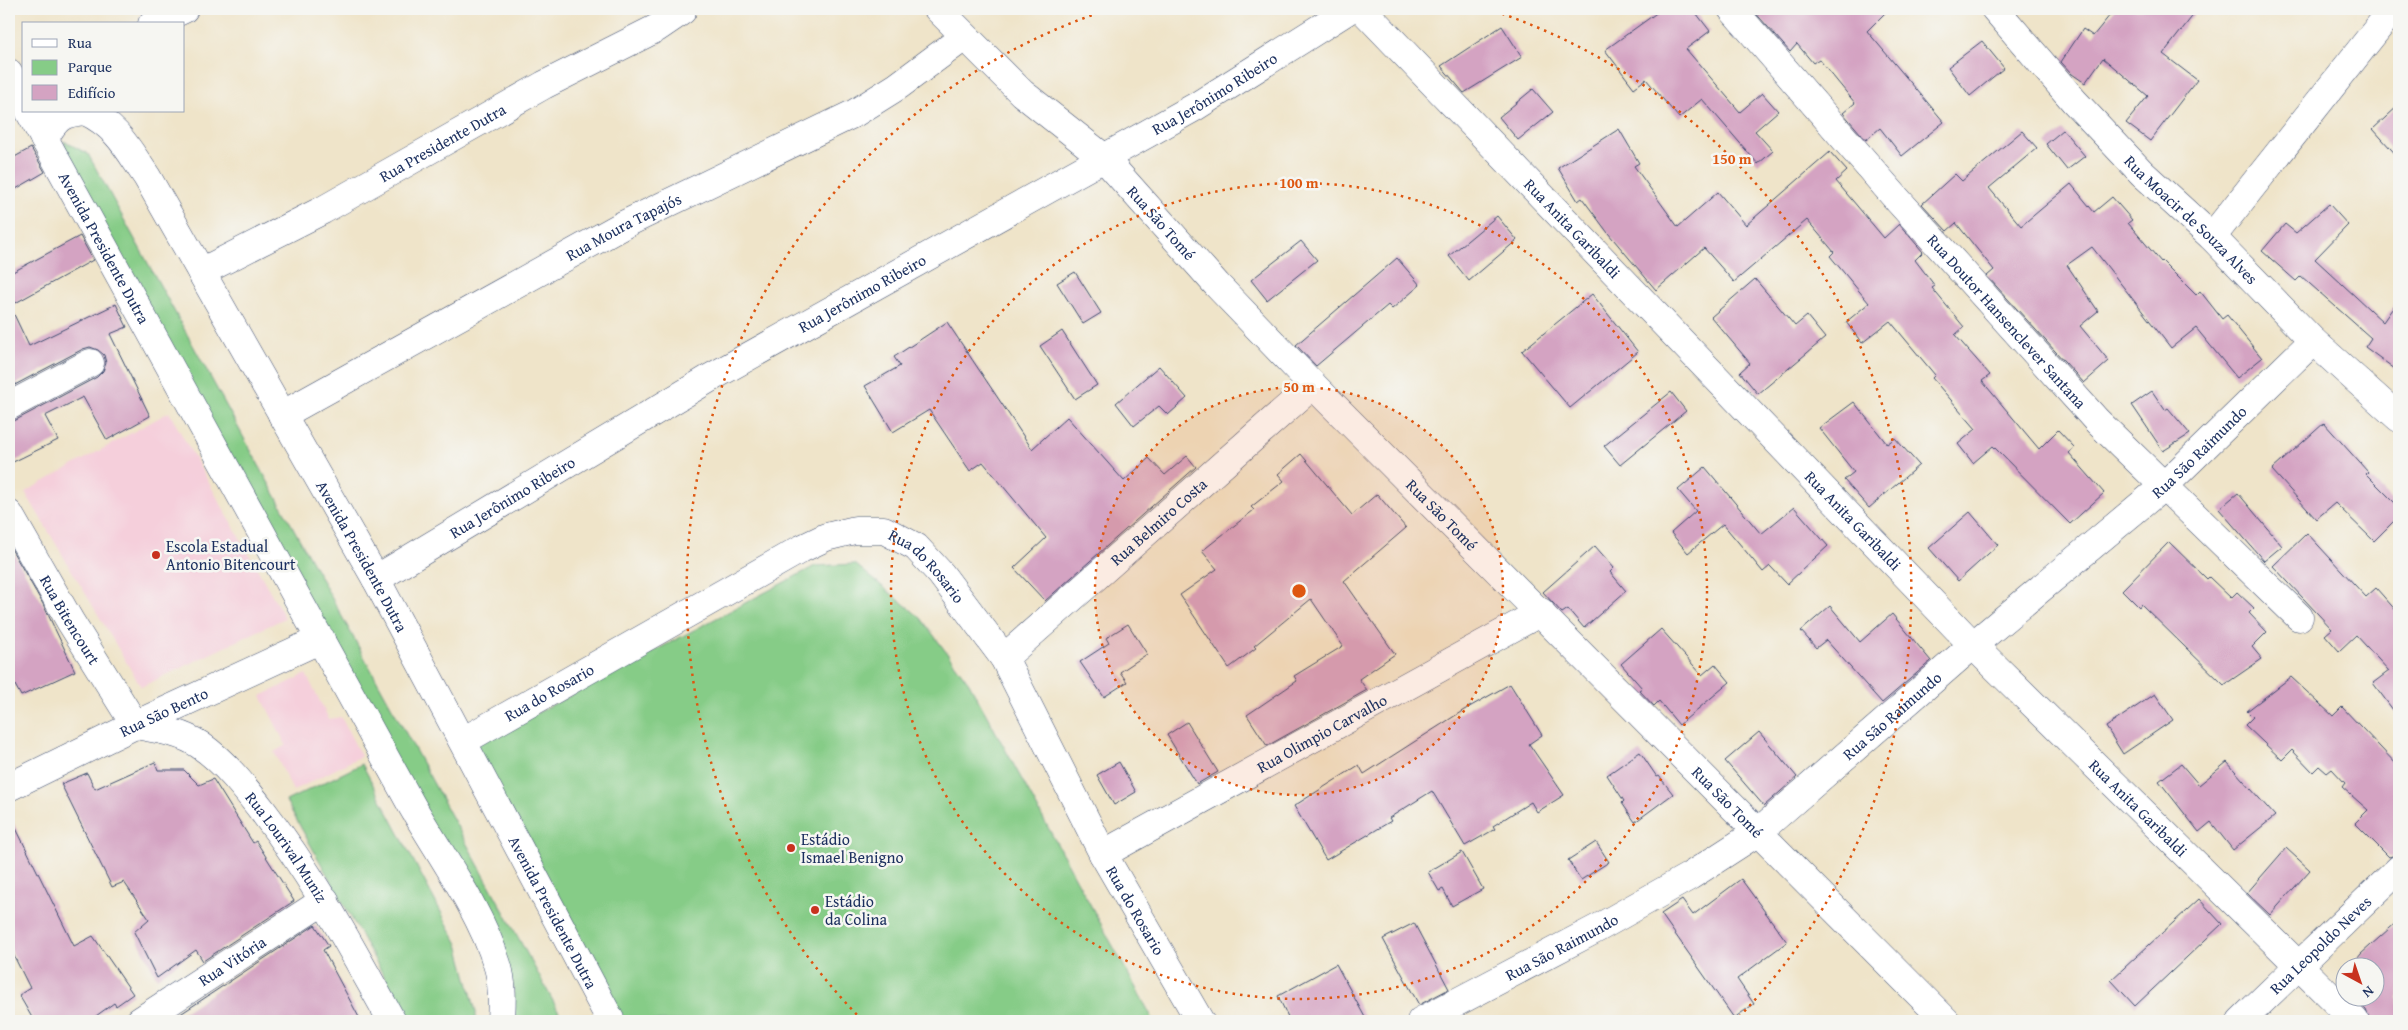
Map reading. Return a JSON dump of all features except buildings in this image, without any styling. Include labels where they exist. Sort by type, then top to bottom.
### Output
[{"type":"street","points":[[156,22],[184,9]]},
{"type":"street","name":"Rua São Tomé","points":[[938,9],[1022,93],[1103,157],[1217,285],[1313,385],[1946,1021]]},
{"type":"street","name":"Rua Jerônimo Ribeiro","points":[[376,579],[710,378],[1195,107],[1350,9]]},
{"type":"street","name":"Rua Anita Garibaldi","points":[[1362,9],[1974,645],[2355,1021]]},
{"type":"street","name":"Rua Doutor Hansenclever Santana","points":[[1732,9],[1831,125],[2097,421],[2299,617]]},
{"type":"street","name":"Rua Moacir de Souza Alves","points":[[1995,9],[2074,101],[2142,173],[2212,236],[2313,341],[2399,418]]},
{"type":"street","name":"Rua Presidente Dutra","points":[[201,272],[323,210],[544,85],[657,28],[682,12]]},
{"type":"street","points":[[2212,236],[2393,18]]},
{"type":"street","name":"Rua Moura Tapajós","points":[[282,415],[625,224],[736,169],[816,134],[854,113],[898,86],[964,37]]},
{"type":"street","points":[[9,73],[22,97]]},
{"type":"street","name":"Avenida Presidente Dutra","points":[[30,112],[152,331],[412,806],[477,917],[498,965],[502,997],[501,1021]]},
{"type":"street","name":"Avenida Presidente Dutra","points":[[44,139],[52,124],[75,112],[103,120],[117,133],[147,177],[376,579],[611,1021]]},
{"type":"street","name":"Rua São Raimundo","points":[[1421,1021],[1598,928],[1690,876],[1758,832],[1974,645],[2165,485],[2313,341]]},
{"type":"street","points":[[9,406],[90,363]]},
{"type":"street","name":"Rua Belmiro Costa","points":[[1004,658],[1313,385]]},
{"type":"street","name":"Rua Bitencourt","points":[[9,514],[70,621],[135,725]]},
{"type":"street","name":"Rua do Rosario","points":[[462,741],[800,549],[826,537],[855,530],[884,530],[916,547],[958,595],[1004,658],[1103,854],[1200,1021]]},
{"type":"street","name":"Rua Olimpio Carvalho","points":[[1103,854],[1541,612]]},
{"type":"street","name":"Rua São Bento","points":[[9,787],[135,725],[320,639]]},
{"type":"street","name":"Rua Lourival Muniz","points":[[135,725],[177,733],[199,744],[227,766],[296,855],[325,900],[392,1021]]},
{"type":"street","name":"Rua Leopoldo Neves","points":[[2241,1021],[2301,966],[2399,869]]},
{"type":"street","name":"Rua Vitória","points":[[140,1021],[325,900]]},
{"type":"shaded area","name":"Escola Estadual Antonio Bitencourt","points":[[169,412],[285,618],[141,687],[25,492]]},
{"type":"shaded area","points":[[306,674],[329,719],[341,717],[361,756],[293,791],[274,752],[286,745],[261,696]]},
{"type":"green space","points":[[64,141],[88,154],[564,1021],[515,1021],[513,983],[66,169]]},
{"type":"green space","name":"Estádio Ismael Benigno","points":[[855,564],[921,618],[969,683],[1154,1021],[617,1021],[471,748],[815,566]]},
{"type":"green space","points":[[362,764],[458,944],[476,1012],[476,1021],[409,1021],[286,801]]},
{"type":"place","name":"Escola Estadual Antonio Bitencourt","points":[[156,555]]},
{"type":"place","name":"Estádio Ismael Benigno","points":[[791,848]]},
{"type":"place","name":"Estádio da Colina","points":[[815,910]]}]
